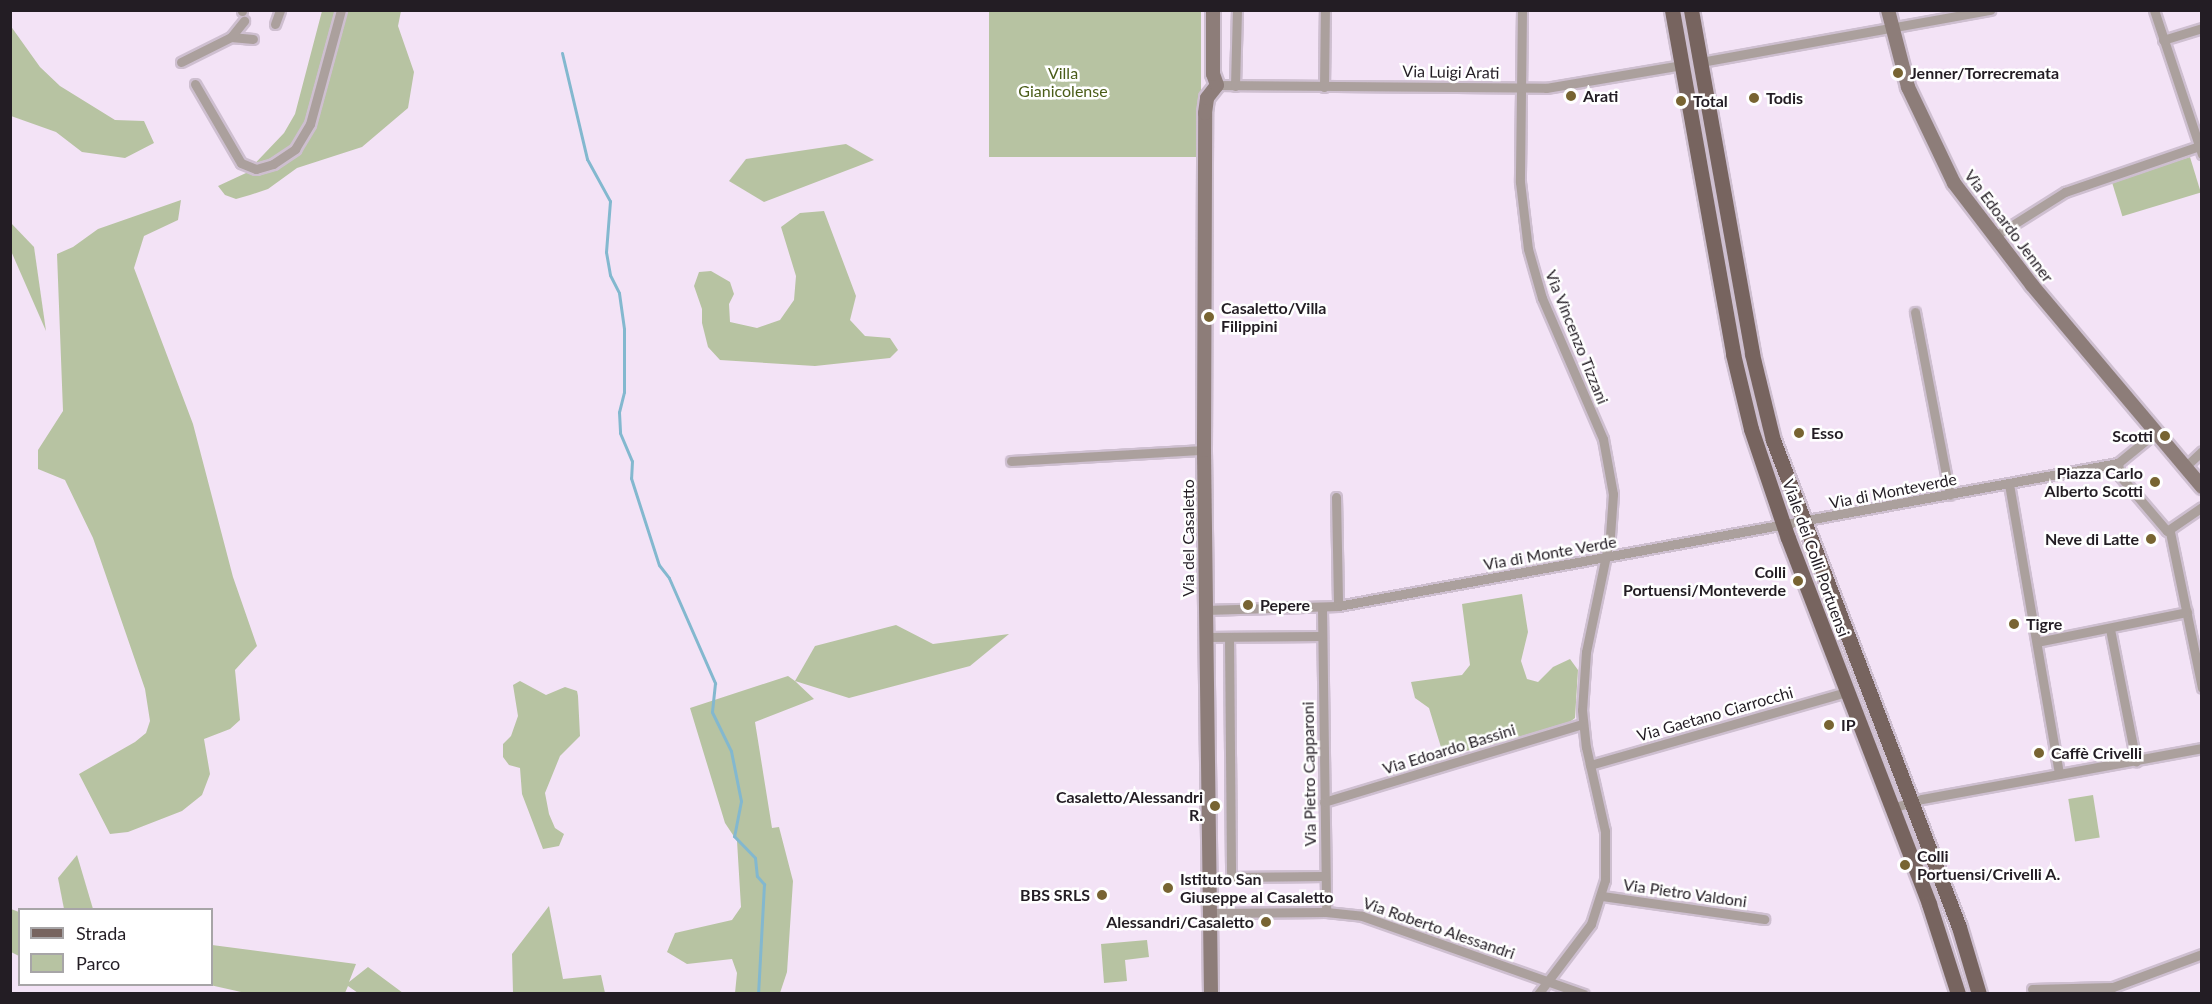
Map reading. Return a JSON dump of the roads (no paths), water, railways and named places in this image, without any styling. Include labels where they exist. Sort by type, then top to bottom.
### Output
[{"type":"main road","name":"Viale dei Colli Portuensi","points":[[1672,10],[1741,394],[1784,526],[1892,808],[1958,993]]},
{"type":"main road","name":"Viale dei Colli Portuensi","points":[[1691,10],[1744,311],[1767,419],[1803,523],[1959,927],[1979,993]]},
{"type":"street","points":[[275,24],[280,10]]},
{"type":"street","points":[[195,84],[241,163],[249,168],[262,169],[289,154],[310,124],[340,10]]},
{"type":"street","points":[[1213,10],[1213,74],[1217,86]]},
{"type":"street","points":[[1235,86],[1237,10]]},
{"type":"street","points":[[1324,10],[1324,87]]},
{"type":"street","name":"Via Vincenzo Tizzani","points":[[1522,10],[1520,182],[1525,235],[1542,298],[1606,449],[1613,503],[1585,662],[1582,724],[1607,848],[1602,896],[1587,930],[1545,980],[1538,993]]},
{"type":"street","name":"Via Edoardo Jenner","points":[[1888,10],[1908,87],[1936,152],[1961,193],[2156,432]]},
{"type":"street","points":[[1701,62],[1990,10]]},
{"type":"street","points":[[1995,236],[2050,198],[2200,148],[2154,10]]},
{"type":"street","points":[[231,37],[243,14]]},
{"type":"street","points":[[2163,40],[2202,28]]},
{"type":"street","points":[[181,62],[231,37],[253,39]]},
{"type":"street","name":"Via Luigi Arati","points":[[1217,86],[1521,88],[1566,86],[1682,65]]},
{"type":"street","name":"Via del Casaletto","points":[[1211,993],[1204,610],[1205,113],[1210,93],[1217,86]]},
{"type":"street","points":[[1690,110],[1709,106]]},
{"type":"street","points":[[1727,314],[1744,311]]},
{"type":"street","points":[[1915,312],[1950,495]]},
{"type":"street","points":[[2059,774],[2009,484],[2118,463],[2156,432],[2202,487]]},
{"type":"street","points":[[1011,460],[1204,450]]},
{"type":"street","points":[[2185,467],[2202,451]]},
{"type":"street","points":[[2118,463],[2120,476],[2164,530],[2170,532]]},
{"type":"street","name":"Via di Monteverde","points":[[1784,526],[2009,484]]},
{"type":"street","points":[[1336,497],[1338,606]]},
{"type":"street","points":[[2170,532],[2202,507]]},
{"type":"street","name":"Via di Monte Verde","points":[[1204,610],[1322,609],[1784,526]]},
{"type":"street","points":[[2170,532],[2202,688]]},
{"type":"street","name":"Via Pietro Capparoni","points":[[1322,609],[1326,912]]},
{"type":"street","points":[[2037,642],[2187,612]]},
{"type":"street","points":[[2110,629],[2136,761]]},
{"type":"street","points":[[1205,637],[1322,636]]},
{"type":"street","points":[[1229,637],[1232,877],[1325,876]]},
{"type":"street","name":"Via Gaetano Ciarrocchi","points":[[1590,765],[1847,692]]},
{"type":"street","name":"Via Edoardo Bassini","points":[[1324,802],[1582,724]]},
{"type":"street","points":[[1892,808],[1912,801],[2202,748]]},
{"type":"street","name":"Via Pietro Valdoni","points":[[1602,896],[1764,920]]},
{"type":"street","name":"Via Roberto Alessandri","points":[[1209,913],[1326,912],[1374,920],[1584,993]]},
{"type":"street","points":[[2032,989],[2113,987],[2202,954]]},
{"type":"waterway","points":[[562,53],[587,159],[610,201],[606,252],[610,275],[619,293],[624,329],[624,392],[619,412],[620,433],[632,461],[631,478],[659,565],[669,578],[715,683],[712,712],[731,751],[741,801],[734,836],[755,858],[757,876],[764,884],[758,994]]},
{"type":"place","name":"Jenner/Torrecremata","points":[[1898,73]]},
{"type":"place","name":"Arati","points":[[1571,96]]},
{"type":"place","name":"Todis","points":[[1754,98]]},
{"type":"place","name":"Total","points":[[1681,101]]},
{"type":"place","name":"Casaletto/Villa Filippini","points":[[1209,317]]},
{"type":"place","name":"Esso","points":[[1799,433]]},
{"type":"place","name":"Scotti","points":[[2165,436]]},
{"type":"place","name":"Piazza Carlo Alberto Scotti","points":[[2155,482]]},
{"type":"place","name":"Neve di Latte","points":[[2151,539]]},
{"type":"place","name":"Colli Portuensi/Monteverde","points":[[1798,581]]},
{"type":"place","name":"Pepere","points":[[1248,605]]},
{"type":"place","name":"Tigre","points":[[2014,624]]},
{"type":"place","name":"IP","points":[[1829,725]]},
{"type":"place","name":"Caffè Crivelli","points":[[2039,753]]},
{"type":"place","name":"Casaletto/Alessandri R.","points":[[1215,806]]},
{"type":"place","name":"Colli Portuensi/Crivelli A.","points":[[1905,865]]},
{"type":"place","name":"Istituto San Giuseppe al Casaletto","points":[[1168,888]]},
{"type":"place","name":"BBS SRLS","points":[[1102,895]]},
{"type":"place","name":"Alessandri/Casaletto","points":[[1266,922]]},
{"type":"park label","name":"Villa Gianicolense","points":[[1063,82]]}]
